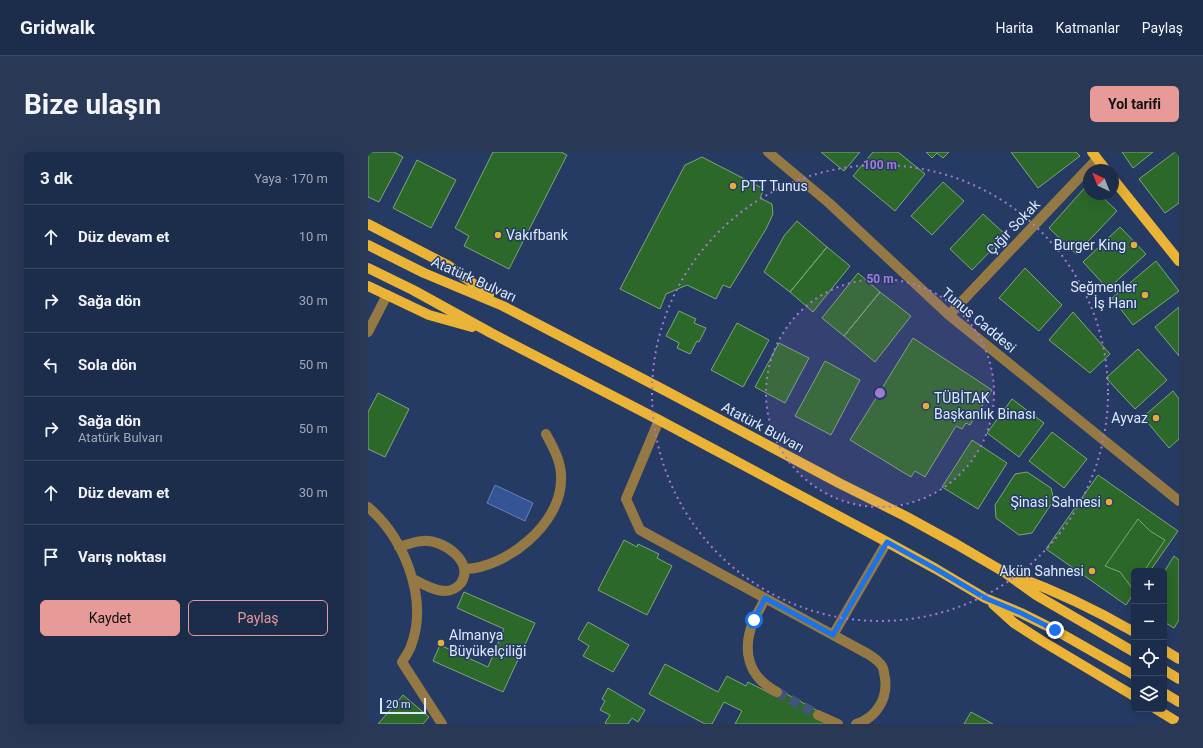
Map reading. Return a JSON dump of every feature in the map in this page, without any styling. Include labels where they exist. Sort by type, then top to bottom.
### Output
[{"type":"main road","points":[[1095,156],[1101,164]]},
{"type":"main road","points":[[1119,186],[1179,261]]},
{"type":"main road","points":[[368,224],[449,266],[503,306]]},
{"type":"main road","name":"Atatürk Bulvarı","points":[[368,245],[424,273],[503,306],[839,483],[911,519],[1004,572],[1036,595],[1131,650]]},
{"type":"main road","points":[[368,268],[413,290],[491,333],[659,420],[887,542],[985,598],[1021,613],[1055,630],[1131,674]]},
{"type":"main road","points":[[368,286],[429,315],[491,333]]},
{"type":"main road","points":[[1004,572],[1042,586],[1079,603],[1131,630]]},
{"type":"main road","points":[[985,598],[1014,623],[1131,694]]},
{"type":"main road","points":[[1167,652],[1179,659]]},
{"type":"main road","points":[[1167,672],[1179,679]]},
{"type":"main road","points":[[1167,695],[1179,702]]},
{"type":"main road","points":[[1161,712],[1179,723]]},
{"type":"street","name":"Tunus Caddesi","points":[[768,152],[829,203],[949,315],[1179,501]]},
{"type":"street","name":"Çığır Sokak","points":[[949,315],[1095,156]]},
{"type":"street","points":[[368,332],[387,295]]},
{"type":"street","points":[[659,420],[626,499],[640,530],[874,657],[884,670],[885,689],[882,702],[863,723]]},
{"type":"street","points":[[465,569],[475,569],[487,566],[510,554],[536,534],[546,523],[558,500],[561,482],[559,462],[556,451],[546,434]]},
{"type":"street","points":[[368,507],[386,526],[409,567],[414,584],[416,626],[411,647],[402,662],[442,724]]},
{"type":"street","points":[[399,547],[424,540],[439,543],[452,551],[462,560],[465,569],[463,579],[453,590],[444,591],[433,588],[413,579]]},
{"type":"street","points":[[833,635],[887,542]]},
{"type":"street","points":[[765,598],[751,628],[748,654],[755,674],[776,692]]},
{"type":"street","points":[[818,715],[838,724]]},
{"type":"water","points":[[495,485],[533,503],[525,521],[487,503]]},
{"type":"building","points":[[368,152],[394,152],[403,157],[379,202],[368,197]]},
{"type":"building","points":[[493,152],[561,152],[567,155],[509,269],[464,246],[469,236],[455,228]]},
{"type":"building","points":[[821,152],[860,152],[844,171]]},
{"type":"building","points":[[873,152],[898,152],[925,174],[895,211],[853,176]]},
{"type":"building","points":[[926,152],[949,152],[943,158],[937,153],[932,158]]},
{"type":"building","points":[[1011,152],[1076,152],[1080,156],[1038,188]]},
{"type":"building","points":[[1122,152],[1153,152],[1133,168]]},
{"type":"building","points":[[1175,152],[1179,152],[1179,203],[1165,213],[1139,179]]},
{"type":"building","points":[[702,157],[764,189],[760,198],[772,204],[773,214],[766,229],[730,288],[723,285],[716,299],[687,285],[666,294],[660,309],[620,289],[685,165]]},
{"type":"building","points":[[417,160],[456,180],[431,228],[393,208]]},
{"type":"building","points":[[943,182],[964,201],[932,235],[911,216]]},
{"type":"building","points":[[1083,190],[1083,200],[1105,200],[1117,211],[1076,254],[1049,228]]},
{"type":"building","points":[[983,214],[1006,235],[972,270],[950,249]]},
{"type":"building","points":[[797,221],[827,247],[790,292],[764,272],[784,236]]},
{"type":"building","points":[[1120,227],[1146,254],[1108,289],[1083,262]]},
{"type":"building","points":[[827,247],[850,266],[813,312],[790,292]]},
{"type":"building","name":"Seğmenler İş Hanı","points":[[1156,261],[1179,291],[1133,325],[1112,298]]},
{"type":"building","points":[[1025,268],[1062,305],[1039,331],[999,298]]},
{"type":"building","points":[[858,273],[880,292],[844,336],[822,318]]},
{"type":"building","points":[[880,292],[911,316],[875,362],[844,336]]},
{"type":"building","points":[[1179,307],[1179,356],[1155,327]]},
{"type":"building","points":[[679,311],[696,319],[694,323],[706,328],[699,342],[697,341],[690,354],[677,348],[679,343],[666,336]]},
{"type":"building","points":[[1073,312],[1110,354],[1090,373],[1049,340]]},
{"type":"building","points":[[737,323],[769,340],[743,387],[711,370]]},
{"type":"building","name":"TÜBİTAK Başkanlık Binası","points":[[913,338],[992,390],[970,425],[966,423],[962,429],[956,426],[925,477],[915,471],[911,477],[850,440]]},
{"type":"building","points":[[779,343],[809,358],[785,403],[755,387]]},
{"type":"building","points":[[1138,349],[1167,380],[1135,409],[1106,378]]},
{"type":"building","points":[[825,361],[860,380],[831,435],[795,416]]},
{"type":"building","points":[[1173,391],[1179,399],[1179,439],[1169,448],[1143,417]]},
{"type":"building","points":[[378,393],[409,409],[385,457],[368,449],[368,412]]},
{"type":"building","points":[[1012,399],[1044,423],[1019,457],[987,433]]},
{"type":"building","points":[[1052,432],[1087,459],[1064,488],[1029,461]]},
{"type":"building","points":[[972,440],[1007,463],[978,509],[942,487]]},
{"type":"building","points":[[1027,472],[1051,488],[1054,500],[1032,533],[1019,535],[996,518],[995,505],[1015,474]]},
{"type":"building","points":[[1098,475],[1178,531],[1152,568],[1131,568],[1131,598],[1126,605],[1046,549]]},
{"type":"building","points":[[1138,519],[1150,531],[1165,540],[1146,568],[1131,568],[1131,587],[1120,572],[1105,566]]},
{"type":"building","points":[[624,540],[637,547],[638,544],[659,554],[657,558],[672,566],[647,615],[598,590]]},
{"type":"building","points":[[1174,556],[1179,560],[1179,620],[1174,628],[1167,624],[1166,568]]},
{"type":"building","points":[[464,592],[535,623],[503,692],[433,661],[440,645],[488,667],[504,629],[457,608]]},
{"type":"building","points":[[588,622],[629,645],[613,672],[583,656],[589,646],[578,639]]},
{"type":"building","points":[[665,664],[718,692],[727,676],[746,686],[748,682],[777,697],[781,691],[818,711],[829,724],[735,724],[742,711],[724,702],[712,724],[705,724],[649,694]]},
{"type":"building","points":[[608,688],[645,710],[638,722],[632,718],[628,724],[605,723],[610,715],[600,710],[605,701],[602,699]]},
{"type":"building","points":[[403,695],[429,717],[423,724],[378,724]]},
{"type":"building","points":[[971,712],[993,724],[964,724]]},
{"type":"tunnel","points":[[777,692],[818,715]]},
{"type":"place","name":"PTT Tunus","points":[[733,186]]},
{"type":"place","name":"Vakıfbank","points":[[498,235]]},
{"type":"place","name":"Burger King","points":[[1134,245]]},
{"type":"place","name":"Seğmenler İş Hanı","points":[[1145,295]]},
{"type":"place","name":"TÜBİTAK Başkanlık Binası","points":[[926,406]]},
{"type":"place","name":"Ayvaz","points":[[1156,418]]},
{"type":"place","name":"Şinasi Sahnesi","points":[[1109,502]]},
{"type":"place","name":"Akün Sahnesi","points":[[1092,571]]},
{"type":"place","name":"Almanya Büyükelçiliği","points":[[441,643]]},
{"type":"route","points":[[754,620],[765,598],[833,635],[887,542],[985,598],[1021,613],[1055,630]]}]
